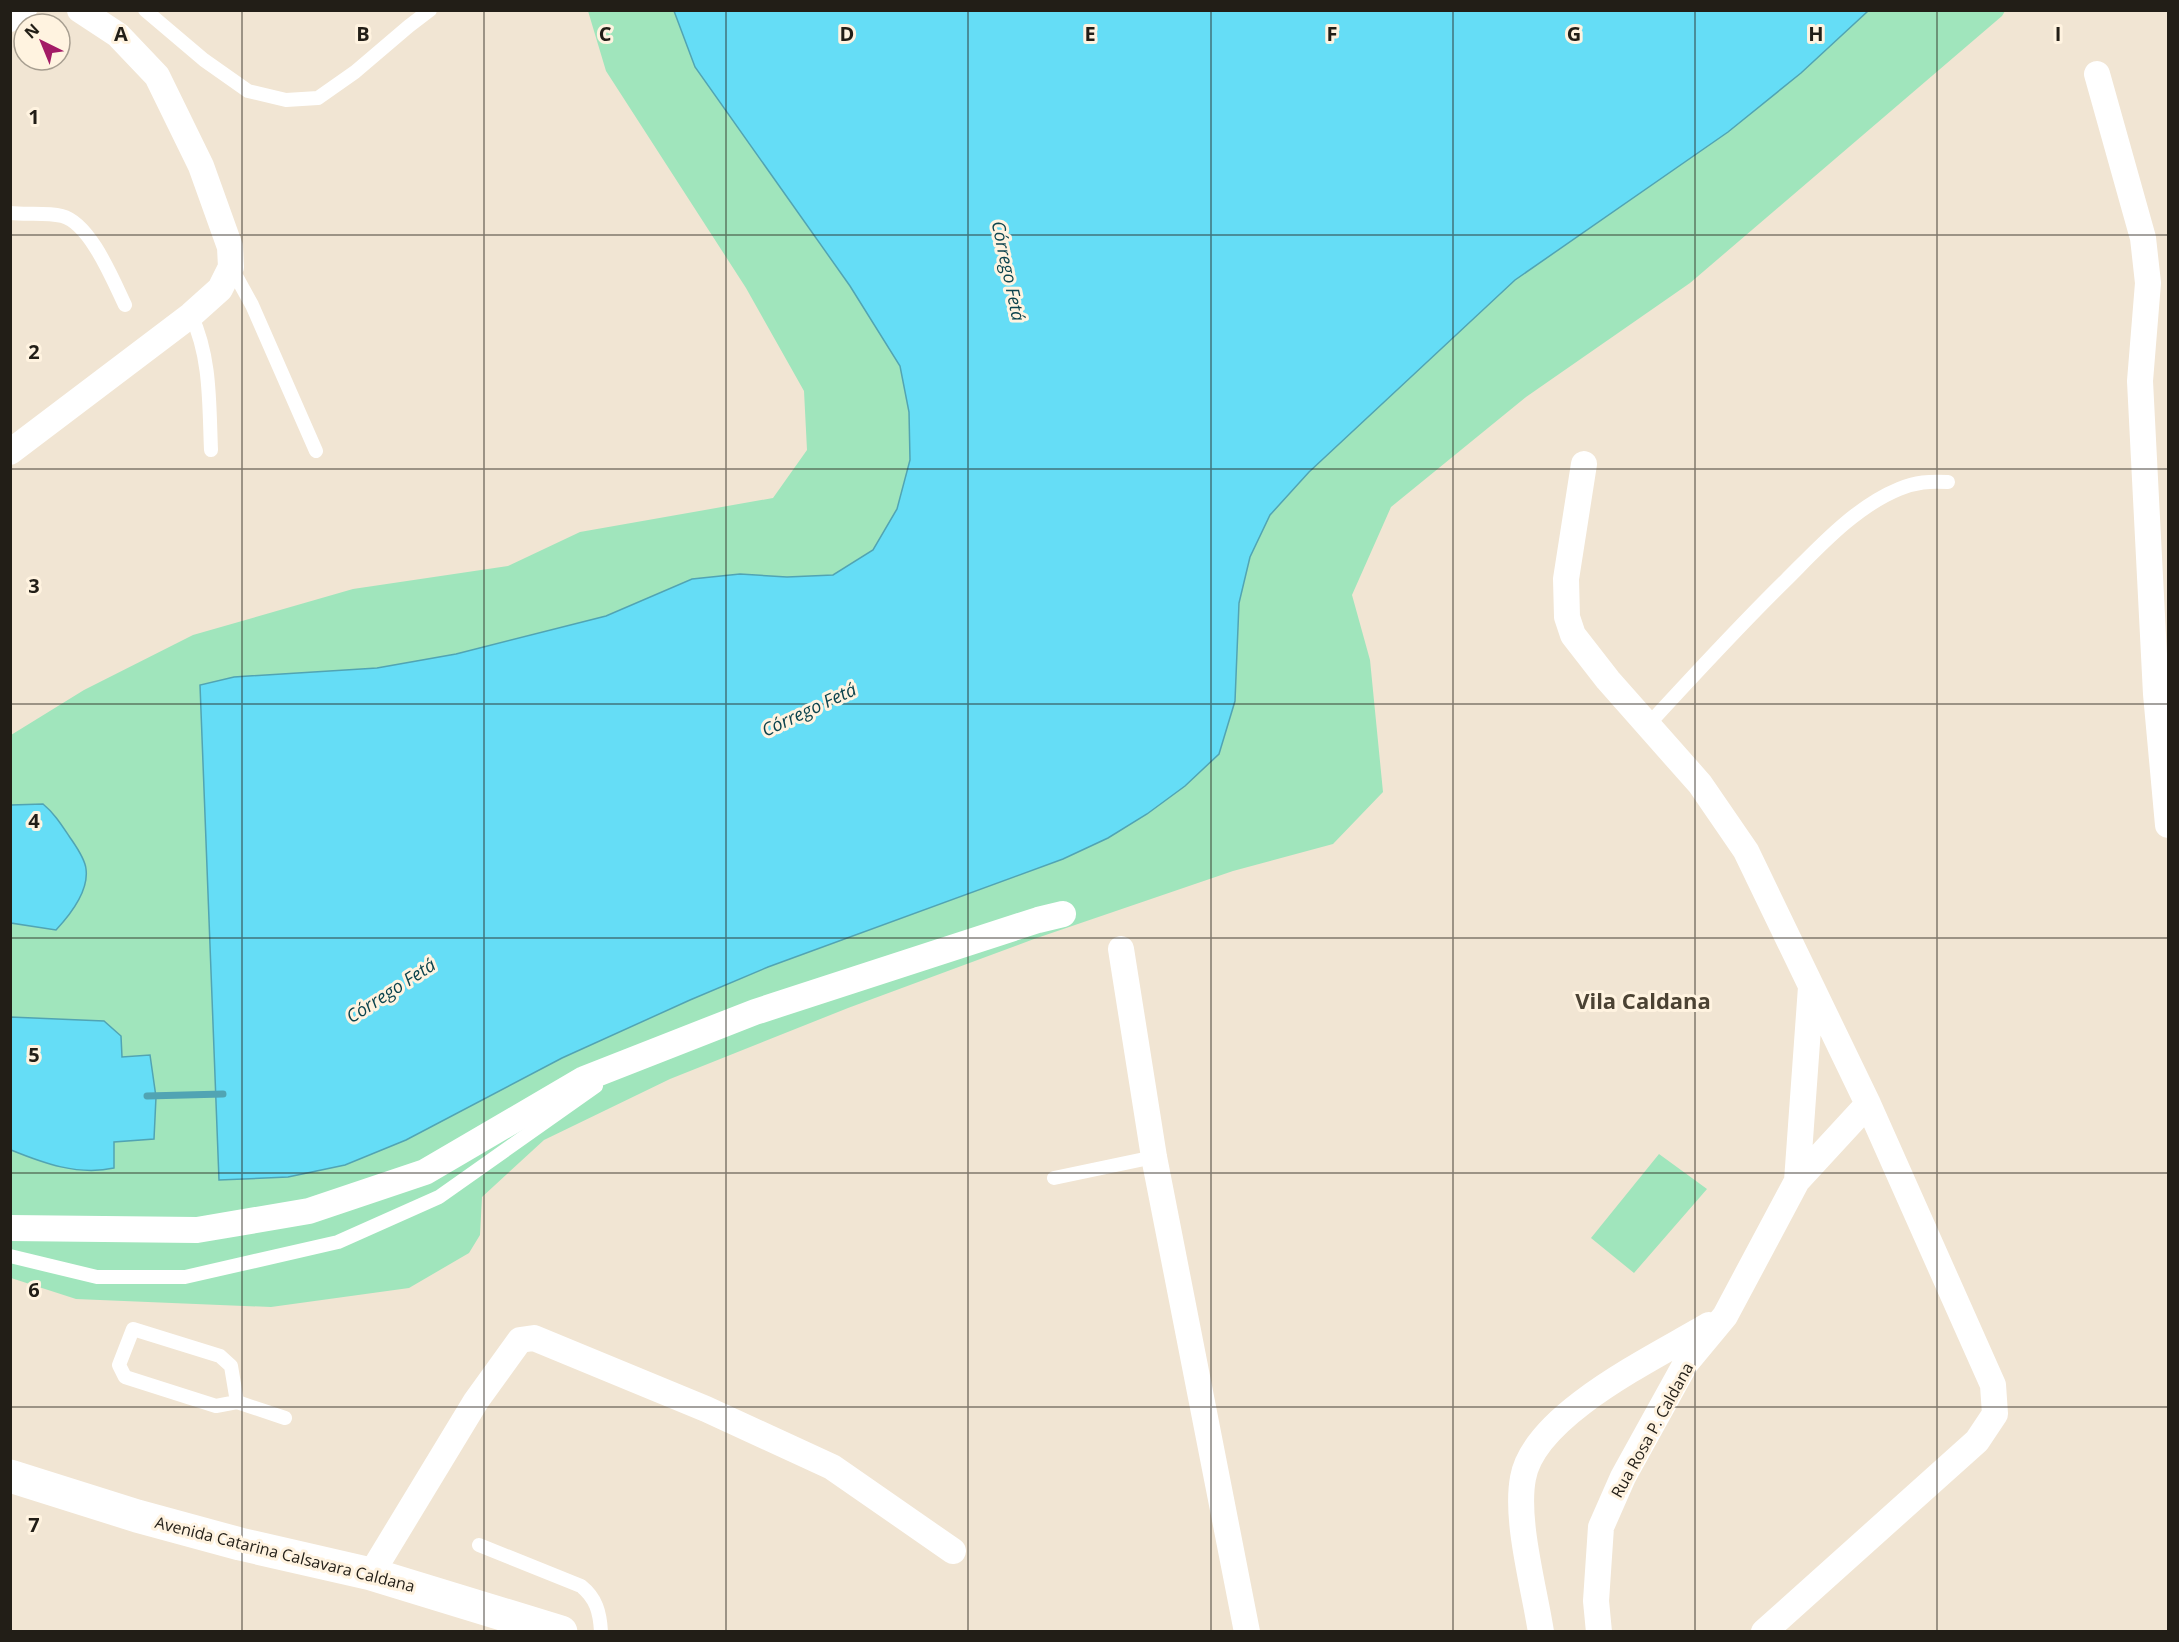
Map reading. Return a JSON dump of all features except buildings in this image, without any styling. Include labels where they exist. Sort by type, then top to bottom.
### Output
[{"type":"street","points":[[10,19],[24,10]]},
{"type":"street","points":[[10,452],[191,315],[220,289],[231,267],[230,247],[201,166],[157,76],[118,35],[80,10]]},
{"type":"street","points":[[2097,74],[2143,238],[2148,283],[2140,381],[2156,694],[2169,825]]},
{"type":"street","points":[[1584,464],[1566,579],[1567,617],[1574,635],[1647,725],[1700,784],[1746,851],[1868,1104],[1993,1385],[1995,1414],[1969,1449],[1764,1632]]},
{"type":"street","points":[[10,1228],[197,1230],[309,1211],[425,1172],[584,1079],[632,1060],[755,1012],[1038,920],[1063,914]]},
{"type":"street","points":[[1121,949],[1154,1156],[1247,1632]]},
{"type":"street","points":[[1797,1181],[1811,985]]},
{"type":"street","name":"Rua Rosa P. Caldana","points":[[1599,1632],[1596,1601],[1601,1527],[1623,1477],[1686,1363],[1725,1316],[1797,1181],[1868,1104]]},
{"type":"street","points":[[1540,1632],[1521,1510],[1523,1476],[1534,1447],[1555,1423],[1583,1401],[1725,1316]]},
{"type":"street","points":[[371,1574],[476,1401],[520,1340],[534,1338],[706,1409],[832,1467],[953,1551]]},
{"type":"street","name":"Avenida Catarina Calsavara Caldana","points":[[10,1476],[128,1514],[240,1544],[371,1574],[561,1632]]},
{"type":"lane","points":[[145,10],[204,60],[248,91],[286,100],[318,98],[355,72],[430,10]]},
{"type":"lane","points":[[10,213],[62,216],[76,223],[95,248],[125,305]]},
{"type":"lane","points":[[231,267],[252,305],[315,450]]},
{"type":"lane","points":[[191,315],[201,337],[206,364],[211,450]]},
{"type":"lane","points":[[1647,725],[1730,636],[1812,554],[1859,512],[1897,489],[1925,480],[1948,482]]},
{"type":"lane","points":[[10,1256],[97,1277],[185,1277],[338,1242],[439,1197],[513,1142],[632,1060]]},
{"type":"lane","points":[[1054,1178],[1154,1156]]},
{"type":"lane","points":[[237,1402],[231,1366],[220,1356],[133,1329],[119,1365],[125,1377],[216,1406],[237,1402],[285,1418]]},
{"type":"lane","points":[[479,1545],[581,1586],[590,1593],[598,1606],[601,1632]]},
{"type":"green space","points":[[588,11],[2005,11],[2002,16],[1690,283],[1526,397],[1391,507],[1352,595],[1370,660],[1383,792],[1333,844],[1233,871],[1034,939],[848,1008],[670,1079],[544,1140],[482,1197],[480,1235],[469,1253],[409,1288],[271,1307],[76,1299],[11,1278],[11,735],[84,690],[193,635],[353,589],[508,566],[580,532],[773,498],[807,450],[804,391],[746,288],[606,71]]},
{"type":"green space","points":[[1659,1154],[1707,1189],[1634,1273],[1591,1238]]},
{"type":"water","points":[[674,11],[1868,11],[1801,73],[1728,132],[1515,280],[1309,472],[1270,515],[1250,557],[1239,603],[1235,701],[1219,754],[1185,786],[1147,814],[1108,838],[1063,859],[768,967],[690,1000],[562,1058],[406,1140],[345,1165],[288,1177],[219,1180],[200,685],[234,677],[377,668],[456,654],[606,616],[692,579],[740,574],[787,577],[833,575],[873,550],[897,509],[910,460],[909,412],[900,366],[850,286],[695,67]]},
{"type":"water","points":[[43,804],[51,811],[74,843],[82,856],[86,869],[82,894],[56,930],[11,923],[11,805]]},
{"type":"water","points":[[10,1017],[104,1021],[121,1036],[122,1057],[150,1055],[156,1097],[154,1139],[114,1142],[114,1168],[101,1170],[61,1167],[11,1150]]},
{"type":"waterway","name":"Córrego Fetá","points":[[147,1096],[223,1094]]},
{"type":"district","name":"Vila Caldana","points":[[1643,1001]]}]
